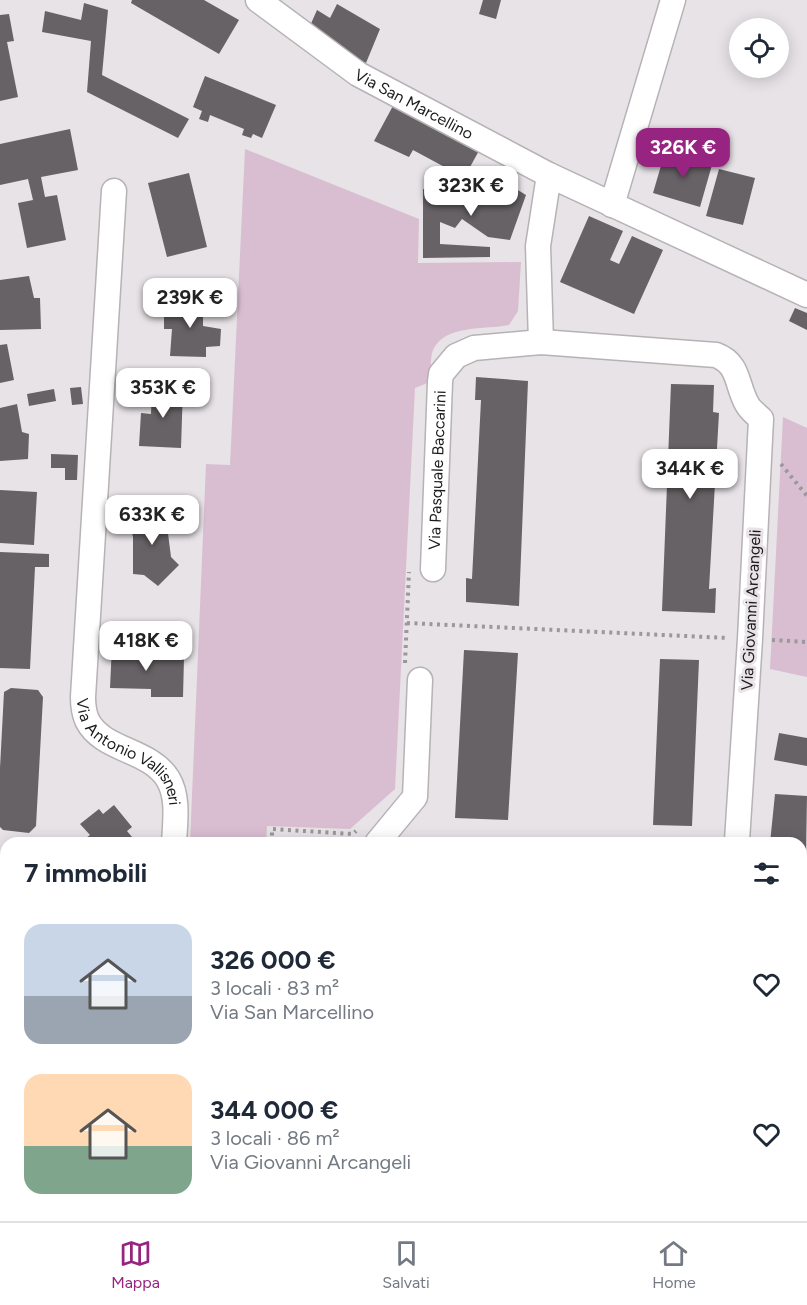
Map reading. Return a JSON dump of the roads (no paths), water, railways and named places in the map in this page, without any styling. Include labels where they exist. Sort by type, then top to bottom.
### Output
[{"type":"street","name":"Via San Marcellino","points":[[258,0],[358,74],[549,175],[807,295]]},
{"type":"street","points":[[612,205],[673,0]]},
{"type":"street","points":[[541,342],[538,246],[549,175]]},
{"type":"street","name":"Via Antonio Vallisneri","points":[[114,191],[82,697],[87,720],[100,736],[153,764],[169,781],[174,796],[174,837]]},
{"type":"street","name":"Via Pasquale Baccarini","points":[[433,569],[441,374],[456,356],[474,348],[541,342]]},
{"type":"street","name":"Via Giovanni Arcangeli","points":[[541,342],[716,355],[726,359],[733,368],[747,406],[761,419],[737,837]]},
{"type":"street","points":[[369,835],[415,797],[420,680]]}]
